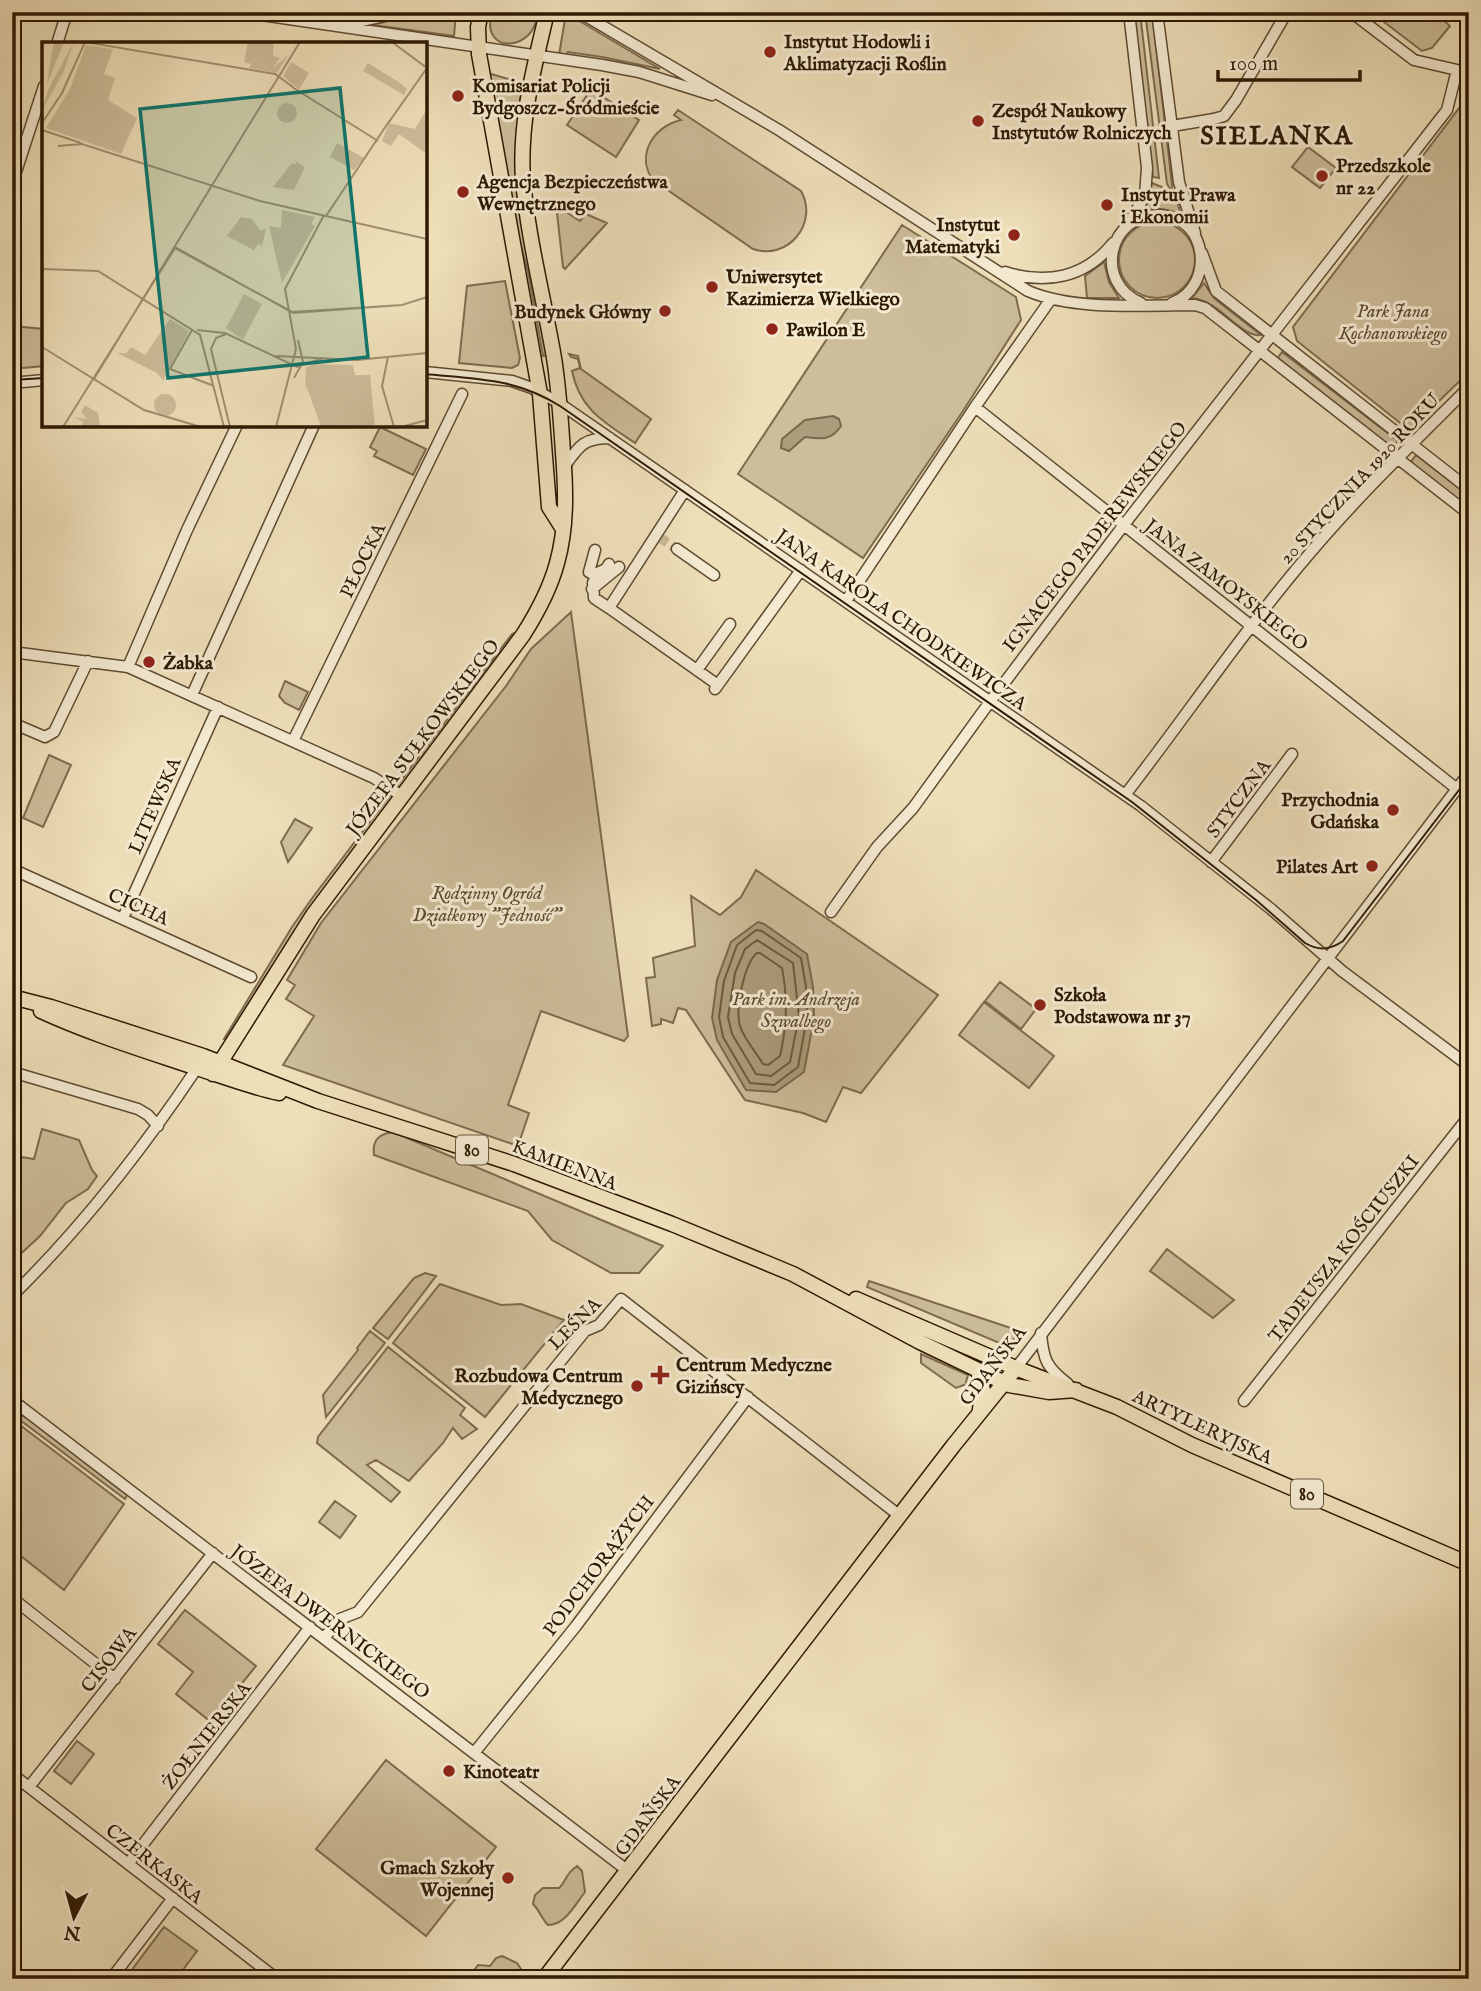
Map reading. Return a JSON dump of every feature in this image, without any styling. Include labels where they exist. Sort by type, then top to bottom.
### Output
[{"type":"main road","points":[[481,12],[478,47],[539,391],[549,507],[564,529]]},
{"type":"main road","name":"JÓZEFA SUŁKOWSKIEGO","points":[[216,1068],[313,915],[529,626],[557,563],[564,529],[566,497],[559,403],[554,358],[523,180],[524,116],[547,12]]},
{"type":"main road","name":"80","points":[[12,998],[51,1006],[216,1068]]},
{"type":"main road","name":"KAMIENNA","points":[[216,1068],[514,1164],[685,1229],[879,1308],[1016,1368]]},
{"type":"main road","name":"KAMIENNA","points":[[793,1274],[920,1342],[1004,1383]]},
{"type":"main road","name":"GDAŃSKA","points":[[544,1979],[979,1412],[1016,1368]]},
{"type":"main road","name":"ARTYLERYJSKA","points":[[1016,1368],[1076,1390],[1192,1445],[1469,1564]]},
{"type":"main road","points":[[978,1370],[983,1390],[979,1412]]},
{"type":"main road","name":"ARTYLERYJSKA","points":[[1004,1383],[1049,1392],[1076,1390]]},
{"type":"street","points":[[58,42],[67,12]]},
{"type":"street","points":[[241,12],[427,42]]},
{"type":"street","points":[[335,26],[402,12]]},
{"type":"street","points":[[579,12],[779,130],[1028,291],[1074,303],[1169,304],[1205,308],[1469,514]]},
{"type":"street","points":[[994,268],[1033,279],[1068,276],[1098,259],[1122,231],[1145,196],[1147,168],[1129,12]]},
{"type":"street","points":[[1157,12],[1182,194],[1216,291],[1469,489]]},
{"type":"street","points":[[1172,126],[1224,116],[1287,12]]},
{"type":"street","points":[[1272,335],[1444,115],[1452,94],[1457,69],[1414,60],[1351,12]]},
{"type":"street","points":[[427,42],[478,47],[639,72],[731,102]]},
{"type":"street","points":[[12,184],[42,92]]},
{"type":"street","points":[[1144,304],[1123,291],[1113,274],[1111,256],[1122,231],[1145,217],[1168,216],[1182,223],[1196,238]]},
{"type":"street","points":[[1169,304],[1187,294],[1197,281],[1202,253]]},
{"type":"street","points":[[846,601],[975,407],[1051,299]]},
{"type":"street","name":"IGNACEGO PADEREWSKIEGO","points":[[831,912],[877,847],[914,808],[990,701],[1272,335]]},
{"type":"street","name":"JANA KAROLA CHODKIEWICZA","points":[[427,372],[509,381],[539,391],[559,403],[1125,795],[1328,958],[1469,1066]]},
{"type":"street","points":[[12,383],[42,380]]},
{"type":"street","name":"20 STYCZNIA 1920 ROKU","points":[[1125,795],[1309,554],[1411,443],[1469,387]]},
{"type":"street","name":"PŁOCKA","points":[[293,741],[462,394]]},
{"type":"street","name":"JANA ZAMOYSKIEGO","points":[[975,407],[1457,789]]},
{"type":"street","points":[[128,667],[187,530],[236,427]]},
{"type":"street","points":[[192,695],[313,427]]},
{"type":"street","points":[[564,467],[579,446],[586,441],[610,438]]},
{"type":"street","points":[[609,608],[658,536],[685,490]]},
{"type":"street","points":[[677,549],[714,575]]},
{"type":"street","points":[[596,550],[589,572],[596,576]]},
{"type":"street","points":[[592,589],[613,566],[596,576],[592,589],[594,598],[697,670],[716,687],[801,570]]},
{"type":"street","points":[[697,670],[730,624]]},
{"type":"street","points":[[12,652],[128,667],[374,778],[402,796]]},
{"type":"street","points":[[12,728],[17,725],[45,737],[54,732],[88,661]]},
{"type":"street","name":"LITEWSKA","points":[[123,918],[218,707]]},
{"type":"street","name":"STYCZNA","points":[[1211,862],[1292,754]]},
{"type":"street","name":"GDAŃSKA","points":[[1016,1368],[1469,774]]},
{"type":"street","points":[[1274,778],[1286,786]]},
{"type":"street","name":"CICHA","points":[[12,869],[251,977]]},
{"type":"street","points":[[12,1296],[51,1258],[158,1126],[200,1062]]},
{"type":"street","points":[[12,1072],[138,1109],[158,1126]]},
{"type":"street","name":"TADEUSZA KOŚCIUSZKI","points":[[1244,1401],[1469,1116]]},
{"type":"street","name":"LEŚNA","points":[[324,1638],[343,1616],[358,1612],[584,1331],[599,1325],[621,1299],[900,1516]]},
{"type":"street","points":[[1041,1333],[1043,1353],[1049,1368],[1076,1390]]},
{"type":"street","name":"PODCHORĄŻYCH","points":[[474,1753],[576,1626],[748,1397]]},
{"type":"street","name":"JÓZEFA DWERNICKIEGO","points":[[12,1400],[628,1871]]},
{"type":"street","name":"CISOWA","points":[[29,1787],[213,1553]]},
{"type":"street","points":[[12,1598],[115,1679]]},
{"type":"street","name":"ŻOŁNIERSKA","points":[[128,1864],[310,1627]]},
{"type":"street","name":"CZERKASKA","points":[[12,1774],[276,1979]]},
{"type":"street","points":[[111,1979],[173,1898]]},
{"type":"green space","points":[[420,12],[456,12],[454,36],[373,25]]},
{"type":"green space","points":[[492,12],[537,12],[535,25],[529,35],[510,44],[501,42],[494,36],[490,27]]},
{"type":"green space","points":[[1133,12],[1140,12],[1159,178],[1153,177]]},
{"type":"green space","points":[[1145,12],[1152,12],[1173,193],[1167,184]]},
{"type":"green space","points":[[1371,12],[1434,12],[1450,26],[1432,48],[1422,51]]},
{"type":"green space","points":[[566,13],[660,69],[568,52],[565,56],[559,55]]},
{"type":"green space","points":[[488,73],[522,83],[516,143],[548,355],[543,356]]},
{"type":"green space","points":[[591,89],[639,120],[616,157],[567,125]]},
{"type":"green space","name":"Park Jana Kochanowskiego","points":[[1469,95],[1469,372],[1409,430],[1297,341],[1293,327]]},
{"type":"green space","points":[[678,110],[801,191],[806,203],[806,215],[803,227],[788,244],[766,251],[753,249],[653,180],[646,161],[650,143],[663,128],[681,120],[674,115]]},
{"type":"green space","points":[[1308,147],[1336,168],[1320,188],[1292,167]]},
{"type":"green space","points":[[1152,183],[1162,187],[1170,199],[1176,198],[1181,214],[1162,209],[1145,210]]},
{"type":"green space","points":[[563,210],[580,221],[586,214],[607,223],[565,269],[557,213]]},
{"type":"green space","points":[[1150,222],[1164,222],[1178,228],[1189,239],[1195,260],[1192,275],[1184,287],[1164,298],[1150,298],[1136,292],[1125,281],[1119,267],[1119,253],[1125,239],[1136,228]]},
{"type":"green space","points":[[902,225],[1016,297],[1021,320],[863,558],[738,474]]},
{"type":"green space","points":[[1104,262],[1109,282],[1119,298],[1087,298],[1085,276]]},
{"type":"green space","points":[[505,281],[520,358],[518,365],[512,368],[459,363],[467,286]]},
{"type":"green space","points":[[1204,283],[1214,298],[1261,335],[1246,331],[1211,305],[1192,298]]},
{"type":"green space","points":[[12,326],[42,329],[42,366],[12,369]]},
{"type":"green space","points":[[1282,352],[1398,441],[1392,448],[1277,359]]},
{"type":"green space","points":[[569,354],[578,356],[581,369],[651,419],[635,443],[587,405],[572,371],[580,368],[578,359]]},
{"type":"green space","points":[[380,427],[426,449],[413,475],[374,456],[377,451],[370,447]]},
{"type":"green space","points":[[1416,455],[1469,496],[1469,509],[1410,463]]},
{"type":"green space","name":"Rodzinny Ogród Działkowy \"Jedność\"","points":[[571,612],[628,1036],[624,1041],[541,1011],[508,1105],[529,1113],[518,1146],[283,1065],[314,1016],[286,999],[295,985],[287,980],[321,923],[506,686],[531,649]]},
{"type":"green space","points":[[517,632],[312,906],[227,1040],[224,1039],[313,897],[512,634]]},
{"type":"green space","points":[[285,681],[308,692],[299,710],[285,703],[279,696]]},
{"type":"green space","points":[[49,755],[71,765],[43,827],[23,818]]},
{"type":"green space","points":[[295,819],[312,828],[288,862],[281,842]]},
{"type":"green space","name":"Park im. Andrzeja Szwalbego","points":[[756,870],[938,995],[861,1093],[843,1087],[826,1122],[803,1113],[745,1100],[686,1010],[678,1008],[673,1023],[661,1019],[661,1024],[652,1026],[646,978],[655,977],[653,958],[695,946],[691,896],[720,915],[741,897]]},
{"type":"green space","points":[[1000,982],[1036,1009],[1021,1029],[985,1001]]},
{"type":"green space","points":[[984,1002],[1054,1056],[1029,1088],[959,1035]]},
{"type":"green space","points":[[42,1129],[79,1140],[97,1176],[88,1189],[66,1203],[40,1236],[12,1262],[12,1222],[16,1213],[12,1184],[22,1157],[34,1159]]},
{"type":"green space","points":[[393,1132],[663,1246],[639,1273],[611,1273],[552,1240],[528,1211],[374,1155],[374,1145],[378,1139]]},
{"type":"green space","points":[[1167,1249],[1234,1300],[1213,1318],[1150,1271]]},
{"type":"green space","points":[[425,1273],[436,1276],[388,1339],[373,1328],[414,1278]]},
{"type":"green space","points":[[869,1281],[1020,1331],[1011,1343],[1004,1345],[867,1287]]},
{"type":"green space","points":[[440,1284],[501,1305],[521,1304],[564,1320],[485,1417],[393,1343]]},
{"type":"green space","points":[[370,1331],[385,1343],[326,1417],[323,1395]]},
{"type":"green space","points":[[388,1347],[465,1408],[460,1415],[477,1429],[462,1439],[453,1428],[409,1481],[376,1460],[367,1465],[400,1492],[391,1502],[317,1443],[318,1437]]},
{"type":"green space","points":[[921,1354],[968,1375],[967,1384],[956,1388],[921,1363]]},
{"type":"green space","points":[[23,1415],[127,1495],[125,1499],[20,1420]]},
{"type":"green space","points":[[12,1419],[124,1504],[64,1590],[12,1549]]},
{"type":"green space","points":[[335,1501],[356,1516],[340,1538],[319,1522]]},
{"type":"green space","points":[[185,1610],[256,1666],[211,1722],[176,1694],[193,1672],[158,1644]]},
{"type":"green space","points":[[77,1741],[94,1754],[71,1784],[54,1771]]},
{"type":"green space","points":[[386,1760],[496,1847],[426,1936],[316,1849]]},
{"type":"green space","points":[[577,1866],[582,1871],[585,1892],[565,1918],[548,1925],[533,1904],[535,1895],[543,1888],[559,1888]]},
{"type":"green space","points":[[164,1927],[197,1951],[176,1979],[125,1979]]},
{"type":"green space","points":[[502,1956],[517,1963],[523,1972],[517,1979],[468,1979],[478,1965],[490,1966],[496,1958]]},
{"type":"water","points":[[833,416],[839,419],[841,426],[829,437],[805,437],[789,451],[781,448],[782,439],[805,420]]},
{"type":"water","points":[[758,922],[807,954],[813,987],[814,1018],[804,1072],[776,1092],[746,1090],[717,1040],[712,1018],[717,980],[731,942]]},
{"type":"tunnel","points":[[659,537],[677,549]]},
{"type":"tram line","points":[[427,374],[495,381],[527,390],[560,406],[1132,802],[1310,946],[1324,948],[1343,941],[1469,777]]},
{"type":"tram line","points":[[12,380],[42,378]]},
{"type":"place","name":"Instytut Hodowli i Aklimatyzacji Roślin","points":[[770,52]]},
{"type":"place","name":"Komisariat Policji Bydgoszcz-Śródmieście","points":[[458,96]]},
{"type":"place","name":"Zespół Naukowy Instytutów Rolniczych","points":[[978,121]]},
{"type":"place","name":"Przedszkole nr 22","points":[[1322,176]]},
{"type":"place","name":"Agencja Bezpieczeństwa Wewnętrznego","points":[[463,192]]},
{"type":"place","name":"Instytut Prawa i Ekonomii","points":[[1107,205]]},
{"type":"place","name":"Instytut Matematyki","points":[[1014,235]]},
{"type":"place","name":"Uniwersytet Kazimierza Wielkiego","points":[[712,287]]},
{"type":"place","name":"Budynek Główny","points":[[665,311]]},
{"type":"place","name":"Pawilon E","points":[[772,329]]},
{"type":"place","name":"Żabka","points":[[149,662]]},
{"type":"place","name":"Przychodnia Gdańska","points":[[1393,810]]},
{"type":"place","name":"Pilates Art","points":[[1372,866]]},
{"type":"place","name":"Szkoła Podstawowa nr 37","points":[[1040,1005]]},
{"type":"place","name":"Centrum Medyczne Gizińscy","points":[[660,1375]]},
{"type":"place","name":"Rozbudowa Centrum Medycznego","points":[[637,1386]]},
{"type":"place","name":"Kinoteatr","points":[[449,1771]]},
{"type":"place","name":"Gmach Szkoły Wojennej","points":[[508,1878]]},
{"type":"district","name":"SIELANKA","points":[[1277,135]]}]
